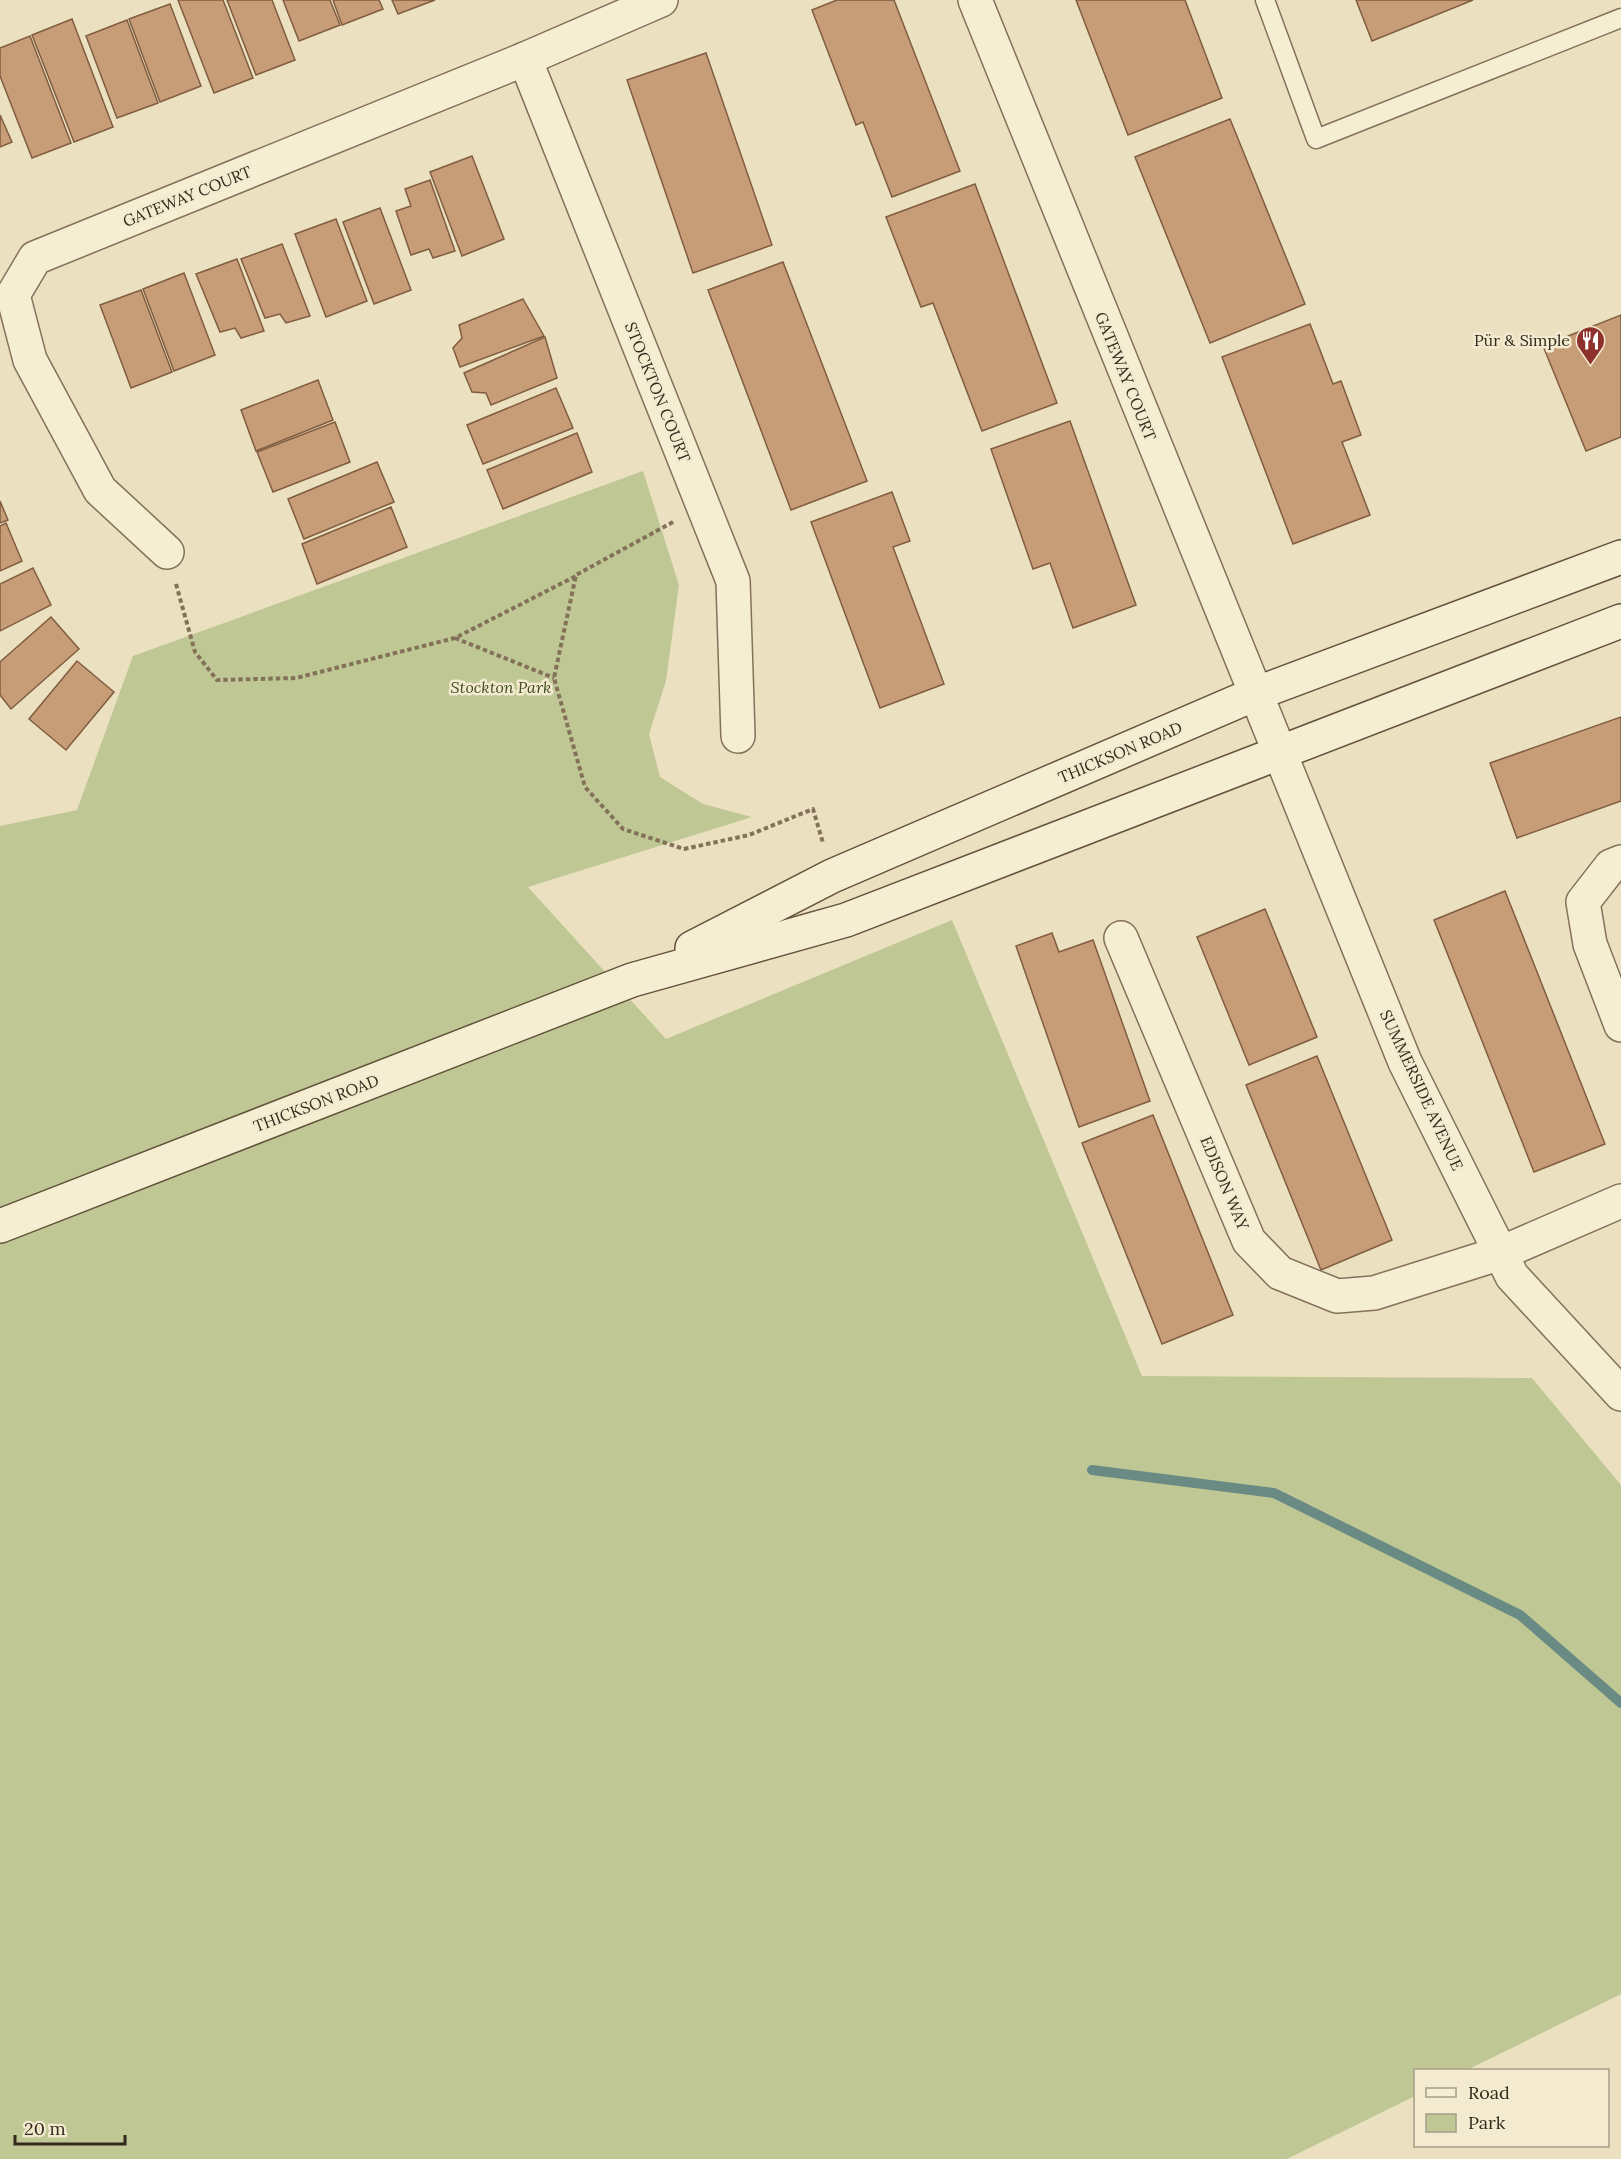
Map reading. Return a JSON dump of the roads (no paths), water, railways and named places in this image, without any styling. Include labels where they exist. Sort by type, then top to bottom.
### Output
[{"type":"street","name":"GATEWAY COURT","points":[[167,552],[100,490],[30,360],[14,295],[35,258],[525,59],[661,0]]},
{"type":"street","name":"GATEWAY COURT","points":[[975,0],[1278,752]]},
{"type":"street","name":"STOCKTON COURT","points":[[525,59],[733,581],[738,736]]},
{"type":"street","name":"THICKSON ROAD","points":[[632,980],[832,876],[1255,694],[1621,557]]},
{"type":"street","name":"THICKSON ROAD","points":[[0,1226],[632,980],[846,920],[1621,621]]},
{"type":"street","name":"SUMMERSIDE AVENUE","points":[[1278,752],[1405,1062],[1512,1276],[1621,1395]]},
{"type":"street","points":[[1621,862],[1611,866],[1583,903],[1590,944],[1621,1025]]},
{"type":"street","name":"EDISON WAY","points":[[1121,938],[1249,1241],[1280,1273],[1337,1296],[1374,1293],[1501,1253],[1621,1201]]},
{"type":"lane","points":[[1264,0],[1316,139],[1621,18]]},
{"type":"waterway","points":[[1092,1470],[1274,1493],[1520,1615],[1621,1703]]},
{"type":"place","name":"Pür & Simple","points":[[1591,366]]},
{"type":"park label","name":"Stockton Park","points":[[501,687]]}]
